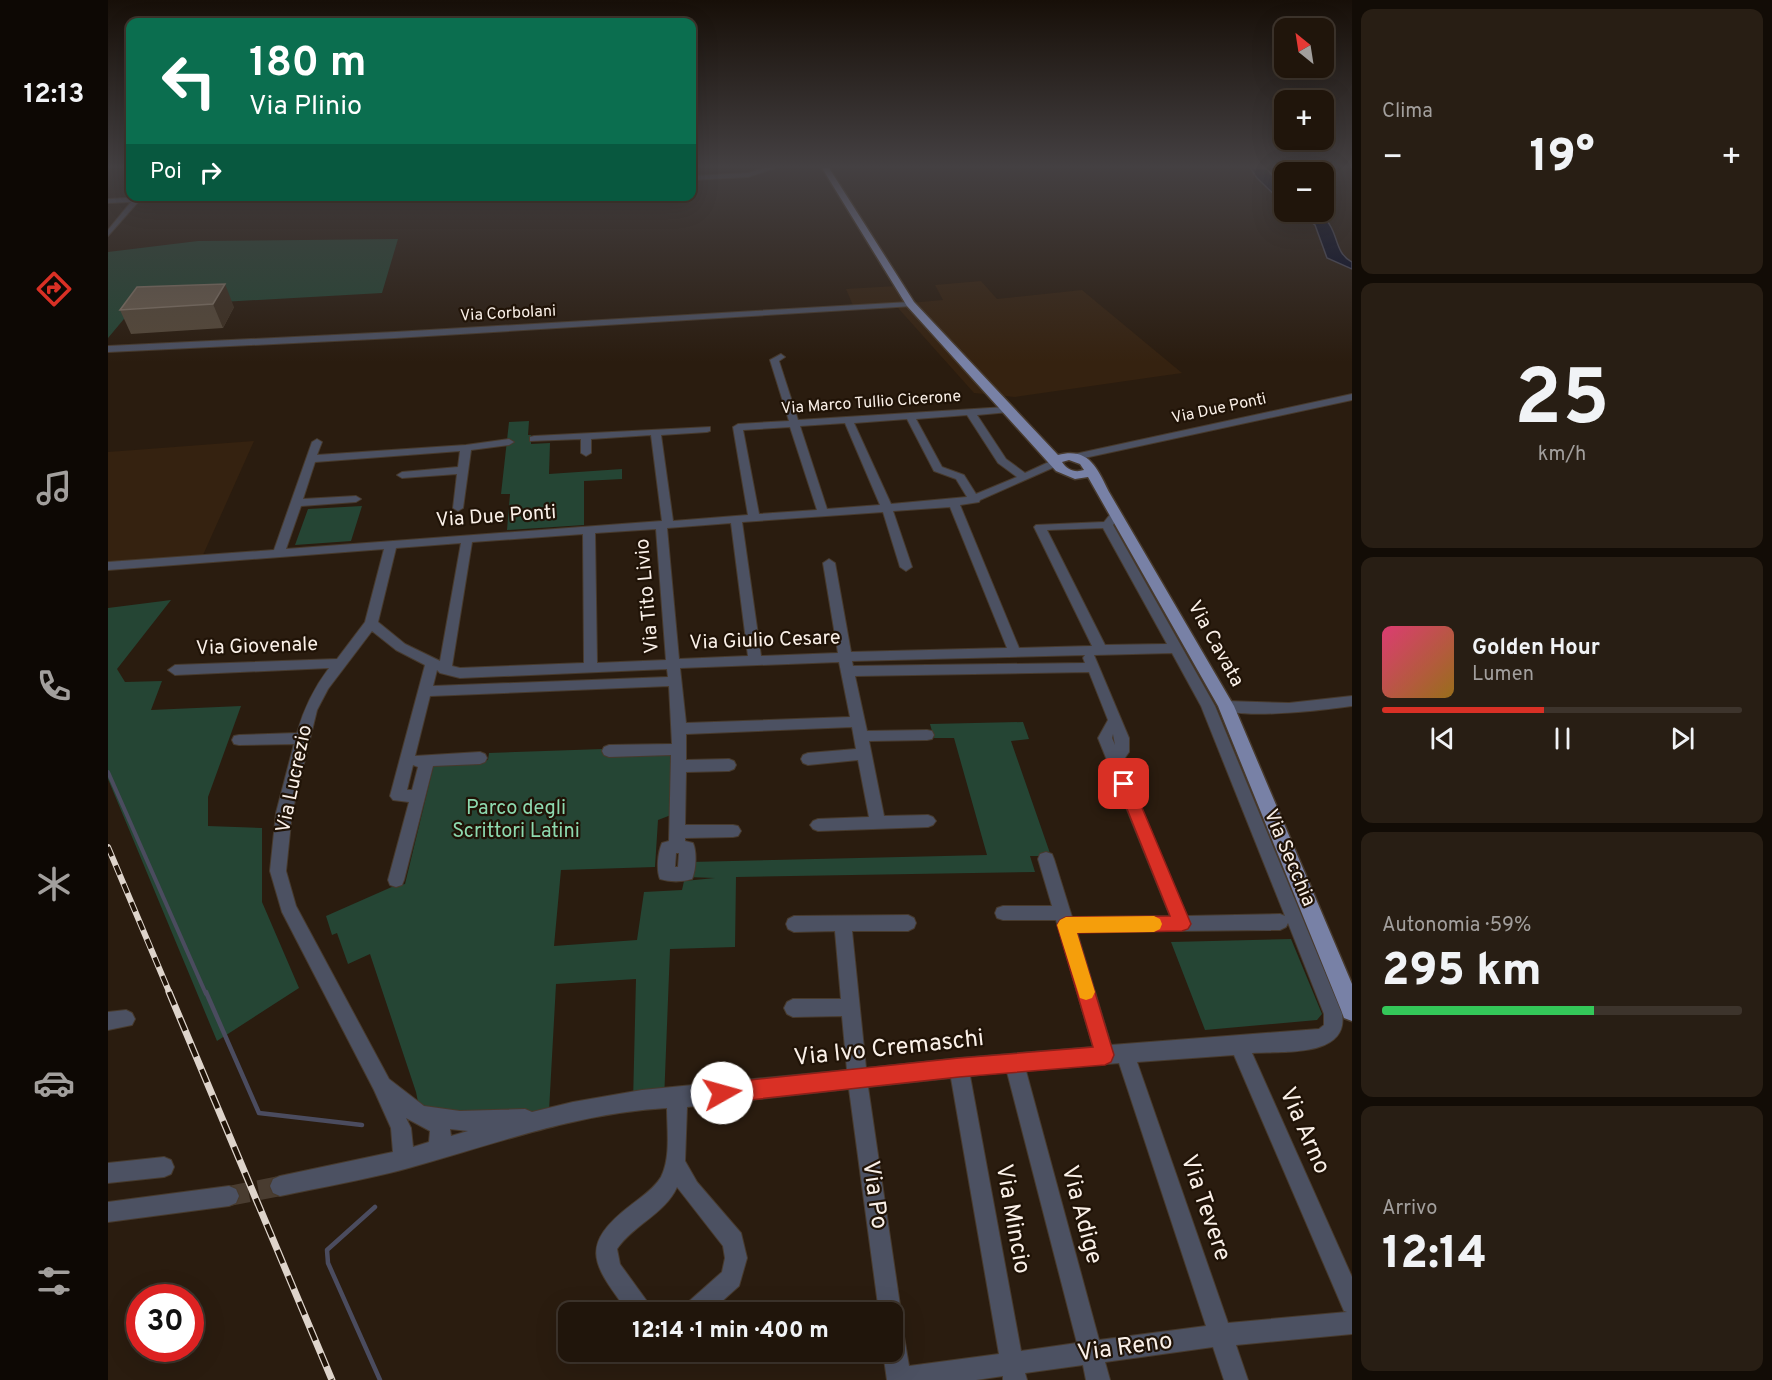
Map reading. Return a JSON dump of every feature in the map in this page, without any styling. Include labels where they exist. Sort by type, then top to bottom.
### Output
[{"type":"main road","name":"Via Cavata","points":[[865,232],[910,304],[1006,410],[1071,459],[1102,492],[1111,519],[1226,706]]},
{"type":"main road","name":"Via Cavata","points":[[1071,459],[1073,475],[1102,492]]},
{"type":"main road","points":[[1071,459],[1086,475],[1073,475]]},
{"type":"main road","name":"Via Secchia","points":[[1226,706],[1352,1010]]},
{"type":"street","name":"Via Corbolani","points":[[108,349],[407,335],[910,304]]},
{"type":"street","points":[[782,357],[774,360],[823,513]]},
{"type":"street","name":"Via Due Ponti","points":[[108,566],[954,503],[975,500],[1027,475],[1071,459],[1352,397]]},
{"type":"street","name":"Via Marco Tullio Cicerone","points":[[754,518],[738,427],[1006,410]]},
{"type":"street","points":[[970,412],[1002,461],[1027,475]]},
{"type":"street","points":[[910,416],[938,469],[960,477],[975,500]]},
{"type":"street","points":[[848,420],[886,508],[906,567]]},
{"type":"street","points":[[534,439],[707,429]]},
{"type":"street","name":"Via Tito Livio","points":[[656,432],[679,729],[677,839],[733,831]]},
{"type":"street","points":[[586,436],[586,453]]},
{"type":"street","points":[[279,553],[317,442]]},
{"type":"street","points":[[311,459],[466,448],[509,442]]},
{"type":"street","points":[[458,508],[466,448]]},
{"type":"street","points":[[402,475],[463,470]]},
{"type":"street","name":"Via Due Ponti","points":[[1027,475],[1041,471],[1073,475]]},
{"type":"street","points":[[296,503],[356,499]]},
{"type":"street","points":[[954,503],[1015,653]]},
{"type":"street","points":[[736,519],[755,661]]},
{"type":"street","points":[[1101,650],[1040,527],[1111,519],[1176,648]]},
{"type":"street","points":[[589,529],[591,669]]},
{"type":"street","points":[[446,670],[467,539]]},
{"type":"street","name":"Via Lucrezio","points":[[391,545],[371,623],[323,686],[310,711],[284,813],[278,871],[282,893],[381,1083],[401,1128],[404,1159]]},
{"type":"street","points":[[829,563],[846,664],[878,823]]},
{"type":"street","name":"Via Giulio Cesare","points":[[371,623],[384,637],[446,670],[460,674],[755,661],[1094,667]]},
{"type":"street","name":"Via Giulio Cesare","points":[[846,664],[1015,653],[1176,648]]},
{"type":"street","name":"Via Ivo Cremaschi","points":[[280,1186],[404,1159],[548,1118],[651,1099],[959,1067],[1327,1036],[1333,1029],[1333,1014],[1208,706],[1176,648]]},
{"type":"street","points":[[1087,651],[1116,718],[1107,730],[1105,738],[1182,924]]},
{"type":"street","points":[[418,796],[398,796],[432,662]]},
{"type":"street","name":"Via Giovenale","points":[[175,670],[340,663]]},
{"type":"street","points":[[425,691],[676,681]]},
{"type":"street","name":"Via Cavata","points":[[1226,706],[1272,710],[1318,708],[1352,701]]},
{"type":"street","points":[[679,729],[859,729],[927,735]]},
{"type":"street","points":[[239,740],[303,738]]},
{"type":"street","points":[[609,751],[679,749]]},
{"type":"street","points":[[808,759],[863,754]]},
{"type":"street","points":[[407,761],[480,758]]},
{"type":"street","points":[[396,880],[427,761]]},
{"type":"street","points":[[678,766],[729,765]]},
{"type":"street","points":[[818,825],[928,821]]},
{"type":"street","name":"Via Tevere","points":[[1046,859],[1064,919],[1236,1380]]},
{"type":"street","points":[[1003,914],[1182,924],[1280,922]]},
{"type":"street","name":"Via Po","points":[[843,923],[857,1078],[889,1302]]},
{"type":"street","points":[[794,924],[908,923]]},
{"type":"street","points":[[793,1008],[850,1007]]},
{"type":"street","name":"Via Arno","points":[[1239,1045],[1352,1303]]},
{"type":"street","name":"Via Adige","points":[[1014,1062],[1098,1380]]},
{"type":"street","name":"Via Mincio","points":[[959,1067],[1013,1372]]},
{"type":"street","name":"Via Lucrezio","points":[[381,1083],[419,1115],[439,1125],[441,1134],[438,1149]]},
{"type":"street","points":[[634,1302],[610,1268],[606,1247],[616,1229],[662,1195],[676,1166],[676,1098]]},
{"type":"street","points":[[419,1115],[460,1122],[548,1118]]},
{"type":"street","points":[[676,1166],[690,1189],[733,1241],[736,1258],[731,1278],[705,1302]]},
{"type":"street","points":[[108,1173],[164,1167]]},
{"type":"street","points":[[108,1212],[229,1196]]},
{"type":"street","name":"Via Reno","points":[[899,1380],[1013,1372],[1091,1352],[1221,1335],[1352,1323]]},
{"type":"street","points":[[896,1362],[899,1380]]},
{"type":"shaded area","points":[[981,281],[997,299],[1082,290],[1182,373],[1015,397],[974,393],[898,308],[855,310],[846,289],[897,286],[909,303],[943,300],[935,285]]},
{"type":"shaded area","points":[[254,441],[203,555],[108,564],[108,452]]},
{"type":"green space","points":[[398,239],[382,293],[134,307],[108,338],[108,252],[198,241]]},
{"type":"green space","points":[[529,421],[528,435],[531,435],[531,444],[550,443],[549,474],[622,469],[622,479],[584,481],[584,525],[507,530],[510,494],[501,494],[509,422]]},
{"type":"green space","points":[[362,506],[351,541],[295,545],[308,509]]},
{"type":"green space","points":[[171,600],[117,669],[125,682],[162,681],[151,710],[241,706],[208,797],[208,826],[262,828],[262,902],[299,988],[217,1041],[108,779],[108,608]]},
{"type":"green space","name":"Parco degli Scrittori Latini","points":[[1023,722],[1029,739],[1011,741],[1051,856],[1030,856],[1035,872],[736,877],[735,947],[670,949],[664,1101],[633,1103],[636,979],[556,984],[549,1111],[510,1116],[419,1107],[370,954],[348,964],[337,933],[332,935],[326,916],[394,886],[405,884],[434,764],[488,760],[489,753],[603,749],[604,754],[674,752],[671,815],[658,820],[655,867],[561,870],[554,946],[637,940],[644,892],[682,890],[684,881],[715,878],[687,877],[690,862],[987,855],[954,738],[934,738],[930,724]]},
{"type":"green space","points":[[1291,939],[1322,1014],[1317,1020],[1205,1030],[1171,942]]},
{"type":"water","points":[[1318,232],[1333,232],[1339,249],[1352,262],[1352,269],[1327,258]]},
{"type":"building","points":[[225,284],[213,304],[120,310],[137,287]]},
{"type":"waterway","points":[[108,772],[206,994]]},
{"type":"waterway","points":[[206,992],[259,1113],[362,1125]]},
{"type":"waterway","points":[[375,1207],[327,1250],[328,1263],[380,1380]]},
{"type":"tunnel","points":[[229,1196],[280,1186]]},
{"type":"railway","points":[[108,847],[170,994]]},
{"type":"railway","points":[[169,992],[332,1380]]},
{"type":"slow traffic","points":[[1086,992],[1066,925],[1154,924]]},
{"type":"route","points":[[722,1093],[959,1067],[1105,1055],[1066,925],[1182,924],[1124,784]]}]
